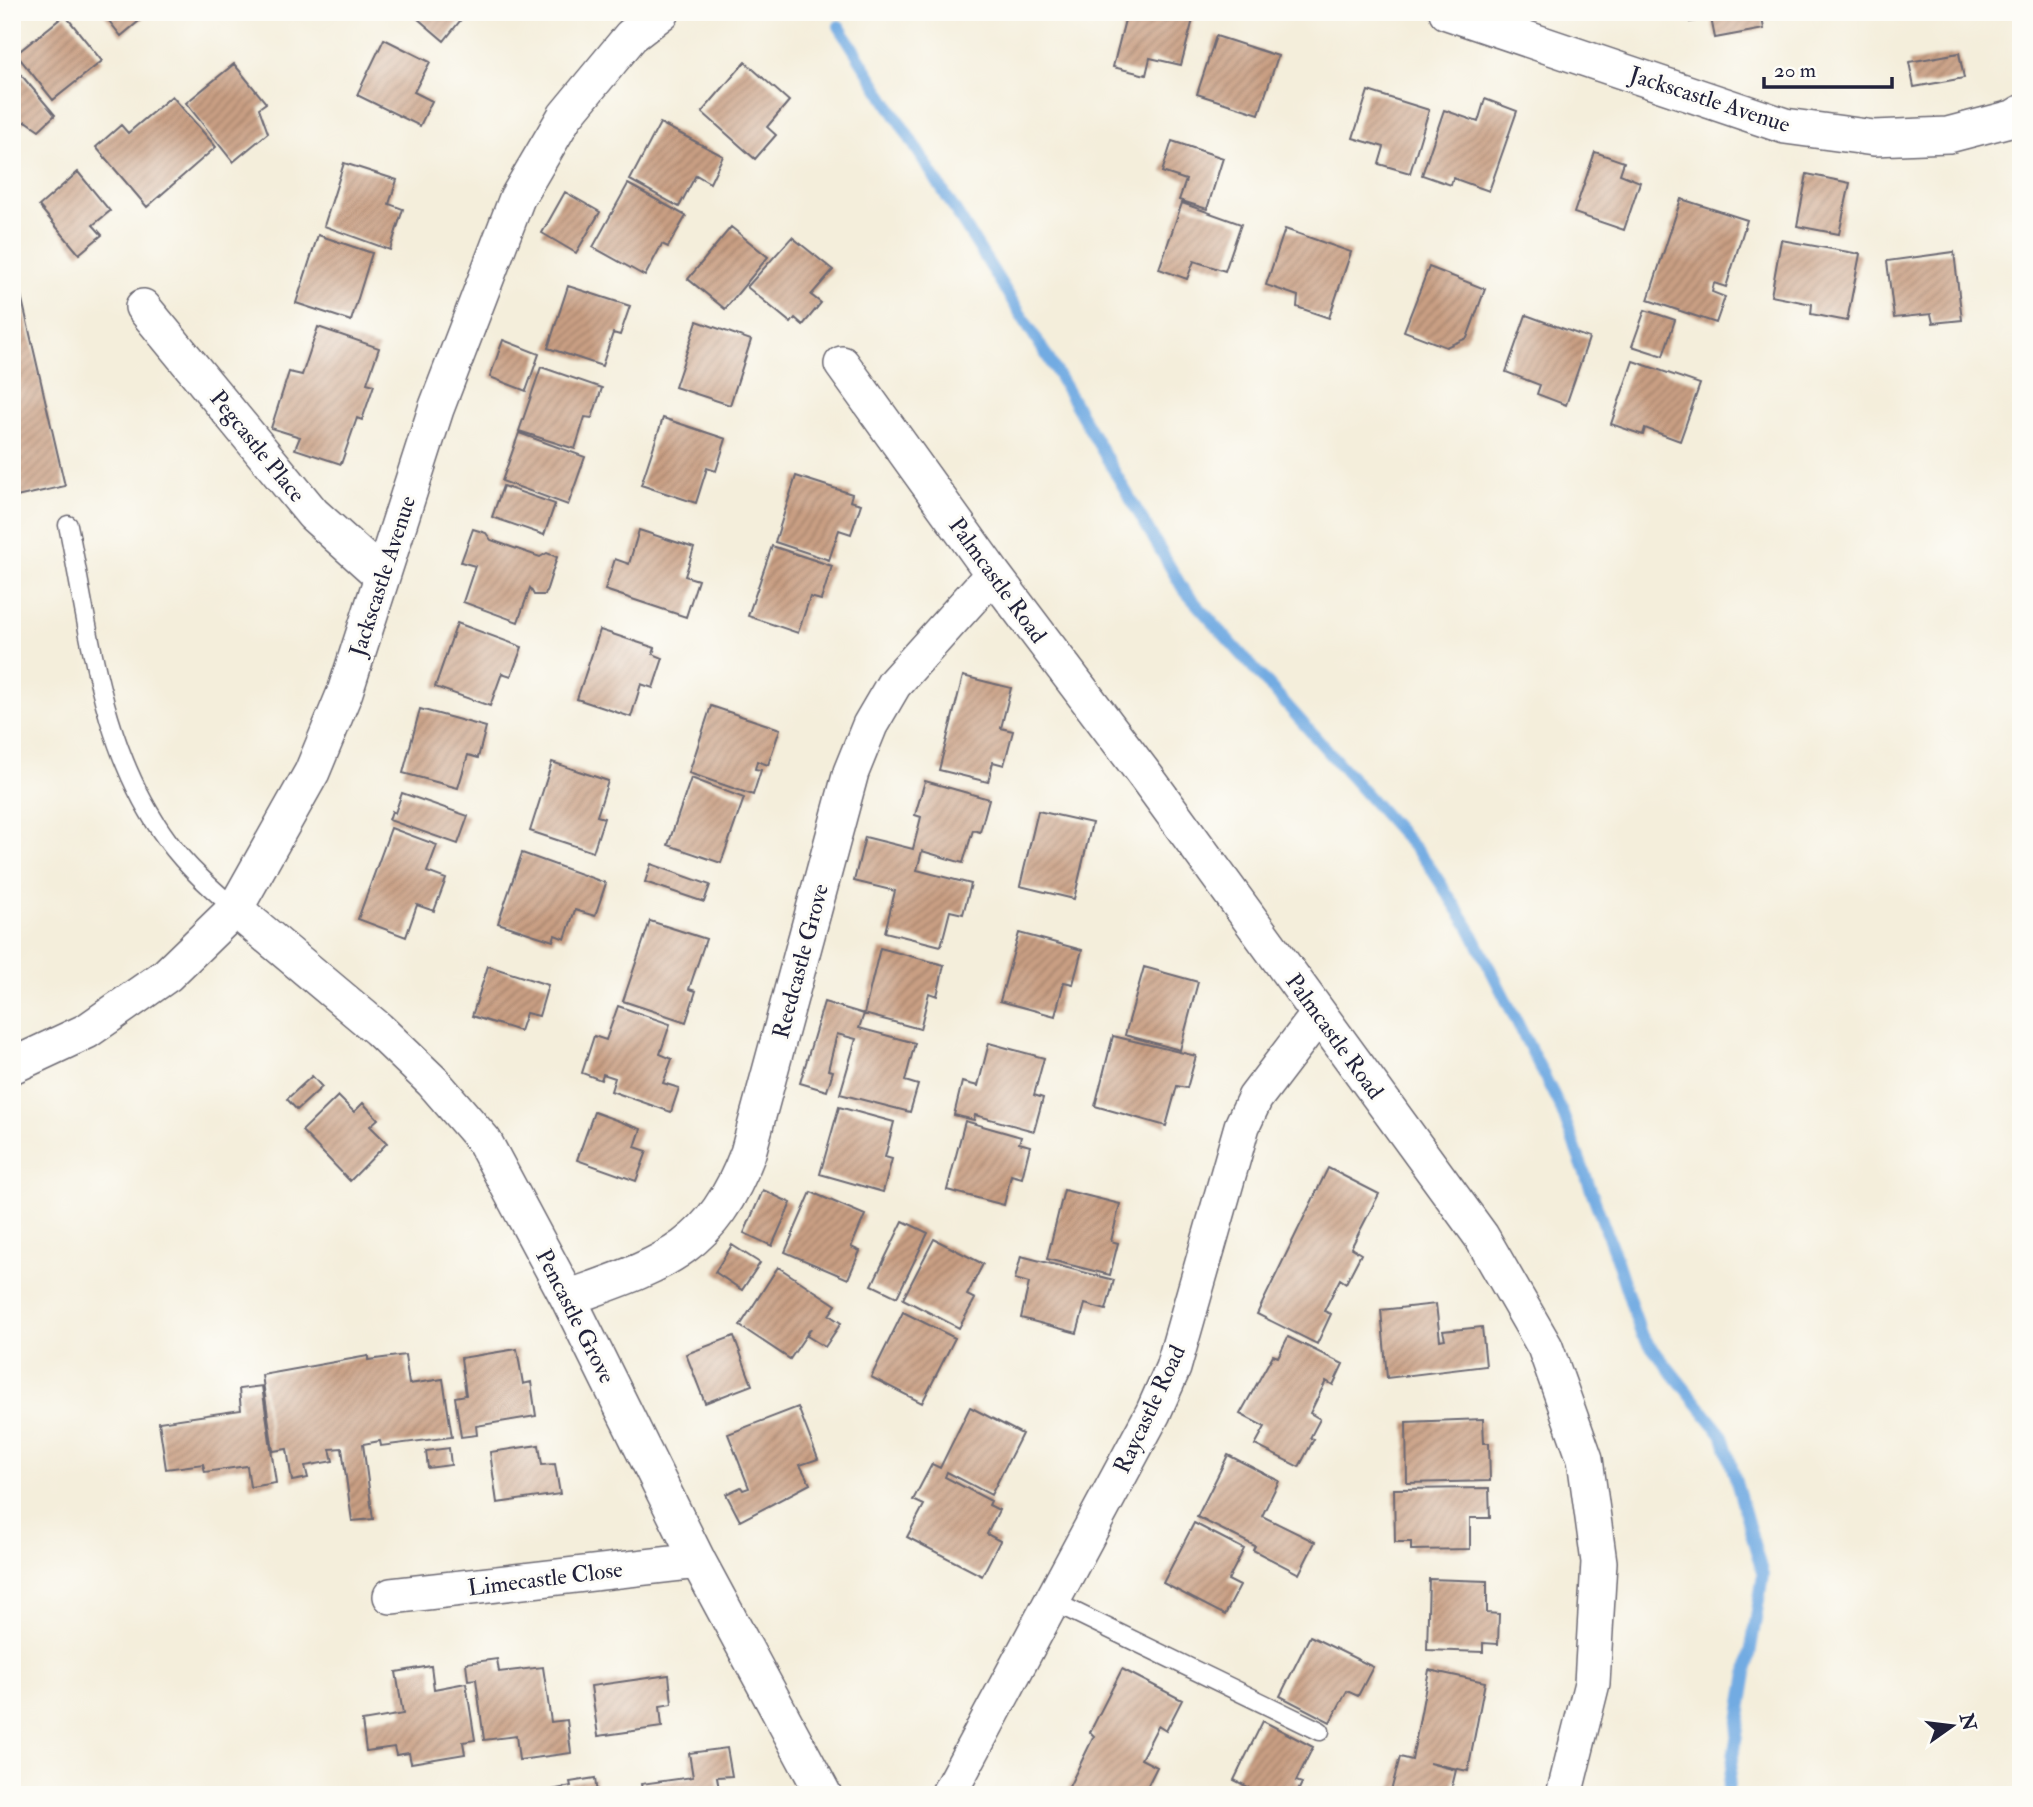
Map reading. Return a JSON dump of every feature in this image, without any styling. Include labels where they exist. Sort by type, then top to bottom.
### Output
[{"type":"street","name":"Jackscastle Avenue","points":[[12,1066],[99,1023],[167,975],[235,909],[312,772],[345,692],[436,409],[517,198],[565,116],[631,36],[662,12]]},
{"type":"street","name":"Jackscastle Avenue","points":[[1447,12],[1785,126],[1874,138],[1948,135],[2013,118],[2021,113]]},
{"type":"street","name":"Pegcastle Place","points":[[144,307],[313,514],[382,576]]},
{"type":"street","name":"Palmcastle Road","points":[[842,364],[993,574],[1481,1236],[1545,1347],[1585,1459],[1599,1562],[1593,1670],[1564,1795]]},
{"type":"street","name":"Reedcastle Grove","points":[[568,1298],[657,1265],[687,1244],[719,1213],[748,1153],[850,772],[870,725],[894,684],[993,574]]},
{"type":"street","name":"Pencastle Grove","points":[[235,909],[378,1029],[433,1082],[484,1141],[568,1298],[698,1561],[824,1795]]},
{"type":"street","name":"Raycastle Road","points":[[948,1795],[1153,1413],[1173,1368],[1242,1126],[1255,1098],[1319,1014]]},
{"type":"street","name":"Limecastle Close","points":[[391,1596],[698,1561]]},
{"type":"lane","points":[[68,525],[105,702],[117,745],[139,792],[168,841],[196,874],[235,909]]},
{"type":"lane","points":[[1052,1601],[1320,1731]]},
{"type":"building","points":[[102,12],[150,12],[121,36]]},
{"type":"building","points":[[410,12],[467,12],[444,41]]},
{"type":"building","points":[[1127,12],[1195,12],[1181,65],[1150,58],[1146,75],[1113,67]]},
{"type":"building","points":[[1688,12],[1761,12],[1764,29],[1715,38],[1711,18],[1690,22]]},
{"type":"building","points":[[65,15],[102,61],[53,100],[16,54]]},
{"type":"building","points":[[1216,36],[1278,56],[1259,114],[1197,94]]},
{"type":"building","points":[[384,39],[430,62],[414,92],[432,101],[420,126],[357,95]]},
{"type":"building","points":[[1959,53],[1964,78],[1914,87],[1909,62]]},
{"type":"building","points":[[745,62],[789,101],[767,127],[776,135],[755,159],[702,112]]},
{"type":"building","points":[[12,64],[55,115],[39,130],[26,121],[12,132]]},
{"type":"building","points":[[234,64],[266,103],[259,108],[268,133],[233,162],[186,103]]},
{"type":"building","points":[[1368,91],[1429,110],[1410,173],[1379,164],[1384,147],[1353,138]]},
{"type":"building","points":[[172,96],[216,147],[147,207],[96,147],[121,125],[128,133]]},
{"type":"building","points":[[1485,99],[1517,111],[1489,191],[1453,178],[1451,185],[1422,175],[1444,110],[1478,122]]},
{"type":"building","points":[[660,123],[723,156],[710,183],[696,175],[679,207],[630,180]]},
{"type":"building","points":[[1172,141],[1223,158],[1207,209],[1179,200],[1186,180],[1162,172]]},
{"type":"building","points":[[1595,152],[1624,162],[1620,174],[1640,182],[1624,230],[1574,213]]},
{"type":"building","points":[[344,163],[397,180],[389,204],[403,209],[390,250],[324,226]]},
{"type":"building","points":[[78,172],[110,211],[93,225],[102,235],[79,254],[39,206]]},
{"type":"building","points":[[1807,174],[1850,183],[1839,234],[1797,226]]},
{"type":"building","points":[[628,184],[686,216],[668,247],[662,244],[645,276],[593,247]]},
{"type":"building","points":[[565,192],[600,212],[576,253],[542,233]]},
{"type":"building","points":[[1681,199],[1747,220],[1726,287],[1714,283],[1712,292],[1725,297],[1716,323],[1648,300]]},
{"type":"building","points":[[1182,203],[1241,224],[1225,271],[1194,261],[1187,279],[1159,269]]},
{"type":"building","points":[[731,227],[768,257],[725,309],[688,279]]},
{"type":"building","points":[[1285,229],[1351,252],[1329,318],[1297,307],[1298,296],[1266,285]]},
{"type":"building","points":[[318,235],[372,253],[351,321],[296,303]]},
{"type":"building","points":[[792,237],[833,270],[811,295],[821,303],[803,325],[795,318],[791,323],[747,287]]},
{"type":"building","points":[[1781,240],[1860,254],[1847,321],[1811,314],[1812,304],[1771,296]]},
{"type":"building","points":[[1954,252],[1962,320],[1933,323],[1931,314],[1894,318],[1887,261]]},
{"type":"building","points":[[12,256],[65,486],[12,498]]},
{"type":"building","points":[[1429,267],[1485,289],[1467,338],[1446,347],[1404,331]]},
{"type":"building","points":[[568,286],[630,306],[620,335],[613,333],[602,366],[548,348]]},
{"type":"building","points":[[1645,310],[1675,320],[1663,356],[1632,346]]},
{"type":"building","points":[[1526,315],[1589,338],[1566,405],[1537,394],[1540,385],[1506,372]]},
{"type":"building","points":[[697,321],[751,340],[730,405],[675,387]]},
{"type":"building","points":[[318,327],[379,348],[367,383],[374,385],[362,420],[357,418],[341,464],[295,449],[300,437],[271,428],[289,372],[302,375]]},
{"type":"building","points":[[503,340],[539,354],[526,391],[490,377]]},
{"type":"building","points":[[1633,361],[1700,384],[1680,441],[1645,428],[1643,435],[1611,424]]},
{"type":"building","points":[[541,367],[602,388],[592,418],[585,417],[575,449],[519,431]]},
{"type":"building","points":[[663,418],[726,439],[716,471],[707,468],[696,503],[641,485]]},
{"type":"building","points":[[519,433],[585,457],[568,505],[502,481]]},
{"type":"building","points":[[796,476],[852,494],[850,501],[861,504],[851,534],[839,530],[829,560],[775,542]]},
{"type":"building","points":[[503,486],[555,504],[544,535],[492,517]]},
{"type":"building","points":[[473,529],[486,533],[491,540],[540,557],[547,553],[557,557],[545,595],[534,595],[530,588],[518,622],[463,602],[475,566],[461,562]]},
{"type":"building","points":[[639,530],[694,548],[685,576],[698,580],[686,617],[605,590],[615,559],[629,564]]},
{"type":"building","points":[[772,546],[832,566],[821,600],[810,597],[798,633],[748,616]]},
{"type":"building","points":[[457,623],[522,647],[511,676],[502,673],[490,706],[435,687]]},
{"type":"building","points":[[600,630],[655,648],[653,654],[663,658],[653,688],[641,684],[631,717],[577,699]]},
{"type":"building","points":[[963,676],[1011,688],[1001,728],[1013,731],[1004,765],[993,762],[988,782],[939,770]]},
{"type":"building","points":[[711,706],[780,729],[768,765],[757,761],[755,769],[761,770],[753,795],[689,773]]},
{"type":"building","points":[[420,709],[486,727],[478,758],[468,755],[458,788],[403,773]]},
{"type":"building","points":[[552,762],[608,781],[597,816],[604,818],[593,852],[530,831]]},
{"type":"building","points":[[691,778],[744,798],[721,863],[668,845]]},
{"type":"building","points":[[925,781],[989,799],[980,832],[973,830],[963,863],[922,851],[917,870],[971,884],[963,914],[950,911],[941,946],[885,932],[895,891],[854,881],[865,837],[913,849],[921,817],[915,815]]},
{"type":"building","points":[[402,793],[468,816],[458,844],[389,820],[392,811],[395,813]]},
{"type":"building","points":[[1038,811],[1092,823],[1074,899],[1020,886]]},
{"type":"building","points":[[391,828],[437,845],[427,872],[446,879],[434,911],[417,905],[406,937],[358,919]]},
{"type":"building","points":[[522,853],[606,883],[595,916],[575,910],[565,939],[555,935],[553,941],[498,923]]},
{"type":"building","points":[[651,864],[710,885],[704,902],[645,882]]},
{"type":"building","points":[[650,921],[706,939],[689,989],[696,991],[686,1022],[623,1001]]},
{"type":"building","points":[[1019,933],[1082,950],[1073,984],[1064,982],[1055,1016],[1000,1001]]},
{"type":"building","points":[[880,948],[944,965],[937,996],[929,993],[920,1029],[864,1014]]},
{"type":"building","points":[[488,966],[548,985],[539,1016],[526,1013],[520,1031],[472,1016]]},
{"type":"building","points":[[1144,967],[1198,982],[1180,1050],[1125,1035]]},
{"type":"building","points":[[824,1002],[864,1014],[859,1028],[915,1043],[905,1081],[918,1085],[910,1112],[840,1094],[856,1039],[837,1034],[828,1070],[833,1071],[827,1091],[800,1083]]},
{"type":"building","points":[[618,1006],[670,1024],[660,1054],[672,1059],[663,1083],[679,1088],[671,1112],[611,1091],[615,1078],[603,1074],[601,1080],[582,1073],[594,1036],[606,1040]]},
{"type":"building","points":[[1113,1036],[1196,1056],[1187,1088],[1177,1086],[1166,1126],[1095,1106]]},
{"type":"building","points":[[989,1043],[1044,1058],[1034,1095],[1043,1098],[1034,1131],[975,1115],[974,1120],[954,1115],[962,1082],[978,1086]]},
{"type":"building","points":[[312,1076],[322,1087],[297,1110],[287,1099]]},
{"type":"building","points":[[338,1096],[354,1112],[363,1103],[378,1119],[370,1126],[387,1143],[350,1181],[302,1131]]},
{"type":"building","points":[[839,1107],[894,1122],[885,1157],[892,1159],[883,1192],[820,1174]]},
{"type":"building","points":[[594,1112],[641,1129],[635,1147],[647,1151],[636,1181],[577,1160]]},
{"type":"building","points":[[965,1121],[1021,1137],[1019,1143],[1030,1146],[1022,1178],[1011,1175],[1004,1205],[947,1190]]},
{"type":"building","points":[[1328,1168],[1379,1194],[1351,1248],[1361,1254],[1346,1283],[1340,1279],[1324,1311],[1331,1314],[1317,1344],[1257,1314]]},
{"type":"building","points":[[763,1190],[791,1203],[772,1246],[744,1233]]},
{"type":"building","points":[[1064,1190],[1120,1204],[1111,1241],[1118,1243],[1110,1275],[1047,1259]]},
{"type":"building","points":[[811,1192],[865,1215],[851,1247],[860,1251],[848,1279],[785,1252]]},
{"type":"building","points":[[903,1221],[928,1233],[897,1297],[872,1285]]},
{"type":"building","points":[[934,1239],[983,1264],[967,1295],[975,1299],[959,1328],[903,1299]]},
{"type":"building","points":[[732,1245],[760,1263],[742,1290],[715,1272]]},
{"type":"building","points":[[1021,1256],[1114,1280],[1106,1310],[1085,1304],[1077,1333],[1021,1318],[1029,1283],[1015,1279]]},
{"type":"building","points":[[778,1267],[836,1305],[829,1315],[841,1323],[825,1347],[807,1336],[811,1328],[790,1359],[740,1326]]},
{"type":"building","points":[[1436,1304],[1440,1340],[1445,1339],[1443,1331],[1482,1327],[1486,1366],[1387,1378],[1381,1310]]},
{"type":"building","points":[[903,1312],[955,1338],[922,1403],[871,1377]]},
{"type":"building","points":[[734,1336],[752,1385],[705,1403],[686,1354]]},
{"type":"building","points":[[1288,1337],[1343,1364],[1333,1385],[1326,1381],[1310,1413],[1320,1419],[1310,1438],[1314,1439],[1299,1467],[1255,1445],[1265,1427],[1240,1414],[1273,1355],[1278,1357]]},
{"type":"building","points":[[517,1349],[523,1384],[531,1382],[536,1416],[476,1426],[477,1435],[461,1437],[455,1397],[466,1395],[461,1358]]},
{"type":"building","points":[[405,1355],[409,1384],[443,1379],[452,1437],[381,1446],[380,1441],[363,1444],[373,1519],[352,1521],[342,1448],[330,1449],[333,1461],[305,1466],[308,1478],[292,1481],[287,1449],[273,1451],[262,1375],[368,1356],[368,1360]]},
{"type":"building","points":[[262,1386],[276,1483],[250,1487],[247,1466],[205,1472],[203,1464],[166,1469],[159,1422],[241,1410],[239,1389]]},
{"type":"building","points":[[798,1407],[818,1459],[800,1465],[810,1484],[740,1521],[726,1494],[741,1487],[743,1490],[749,1488],[728,1434]]},
{"type":"building","points":[[970,1407],[1022,1434],[991,1495],[947,1472],[945,1477],[991,1501],[989,1505],[999,1510],[987,1534],[1000,1541],[982,1576],[907,1537],[924,1505],[913,1500],[932,1464],[940,1468]]},
{"type":"building","points":[[1483,1419],[1484,1443],[1489,1443],[1490,1481],[1407,1483],[1406,1422]]},
{"type":"building","points":[[539,1445],[542,1465],[555,1464],[560,1494],[497,1503],[490,1452]]},
{"type":"building","points":[[449,1448],[451,1465],[428,1468],[426,1451]]},
{"type":"building","points":[[1228,1455],[1279,1481],[1262,1516],[1315,1542],[1299,1574],[1253,1550],[1255,1546],[1197,1517]]},
{"type":"building","points":[[1489,1488],[1490,1518],[1470,1518],[1470,1549],[1411,1550],[1411,1542],[1395,1542],[1394,1489]]},
{"type":"building","points":[[1194,1523],[1244,1549],[1228,1580],[1240,1586],[1225,1615],[1163,1583]]},
{"type":"building","points":[[1429,1579],[1487,1581],[1487,1613],[1499,1614],[1498,1644],[1483,1643],[1483,1652],[1427,1650]]},
{"type":"building","points":[[1310,1636],[1373,1667],[1358,1696],[1347,1691],[1330,1722],[1280,1696]]},
{"type":"building","points":[[497,1659],[499,1672],[543,1667],[551,1722],[567,1720],[571,1753],[519,1760],[516,1736],[484,1740],[476,1679],[468,1680],[466,1663]]},
{"type":"building","points":[[431,1666],[434,1689],[466,1683],[475,1740],[463,1742],[465,1754],[411,1763],[409,1753],[396,1755],[394,1747],[366,1751],[362,1721],[403,1714],[396,1672]]},
{"type":"building","points":[[1122,1669],[1182,1700],[1166,1731],[1158,1726],[1141,1759],[1157,1767],[1143,1795],[1130,1790],[1128,1795],[1065,1795],[1094,1736],[1090,1732]]},
{"type":"building","points":[[1429,1670],[1485,1682],[1468,1771],[1429,1763],[1456,1770],[1450,1795],[1390,1795],[1400,1757],[1412,1760]]},
{"type":"building","points":[[669,1675],[672,1704],[660,1706],[662,1727],[598,1736],[591,1686]]},
{"type":"building","points":[[1263,1721],[1313,1747],[1296,1781],[1302,1783],[1296,1795],[1264,1795],[1234,1780]]},
{"type":"building","points":[[727,1748],[732,1776],[717,1777],[720,1795],[643,1795],[641,1784],[693,1777],[689,1753]]},
{"type":"building","points":[[595,1778],[597,1795],[528,1795],[571,1786],[570,1782]]},
{"type":"waterway","points":[[839,26],[1047,356],[1183,589],[1426,861],[1469,927],[1561,1109],[1641,1334],[1723,1436],[1763,1575],[1727,1795]]}]
